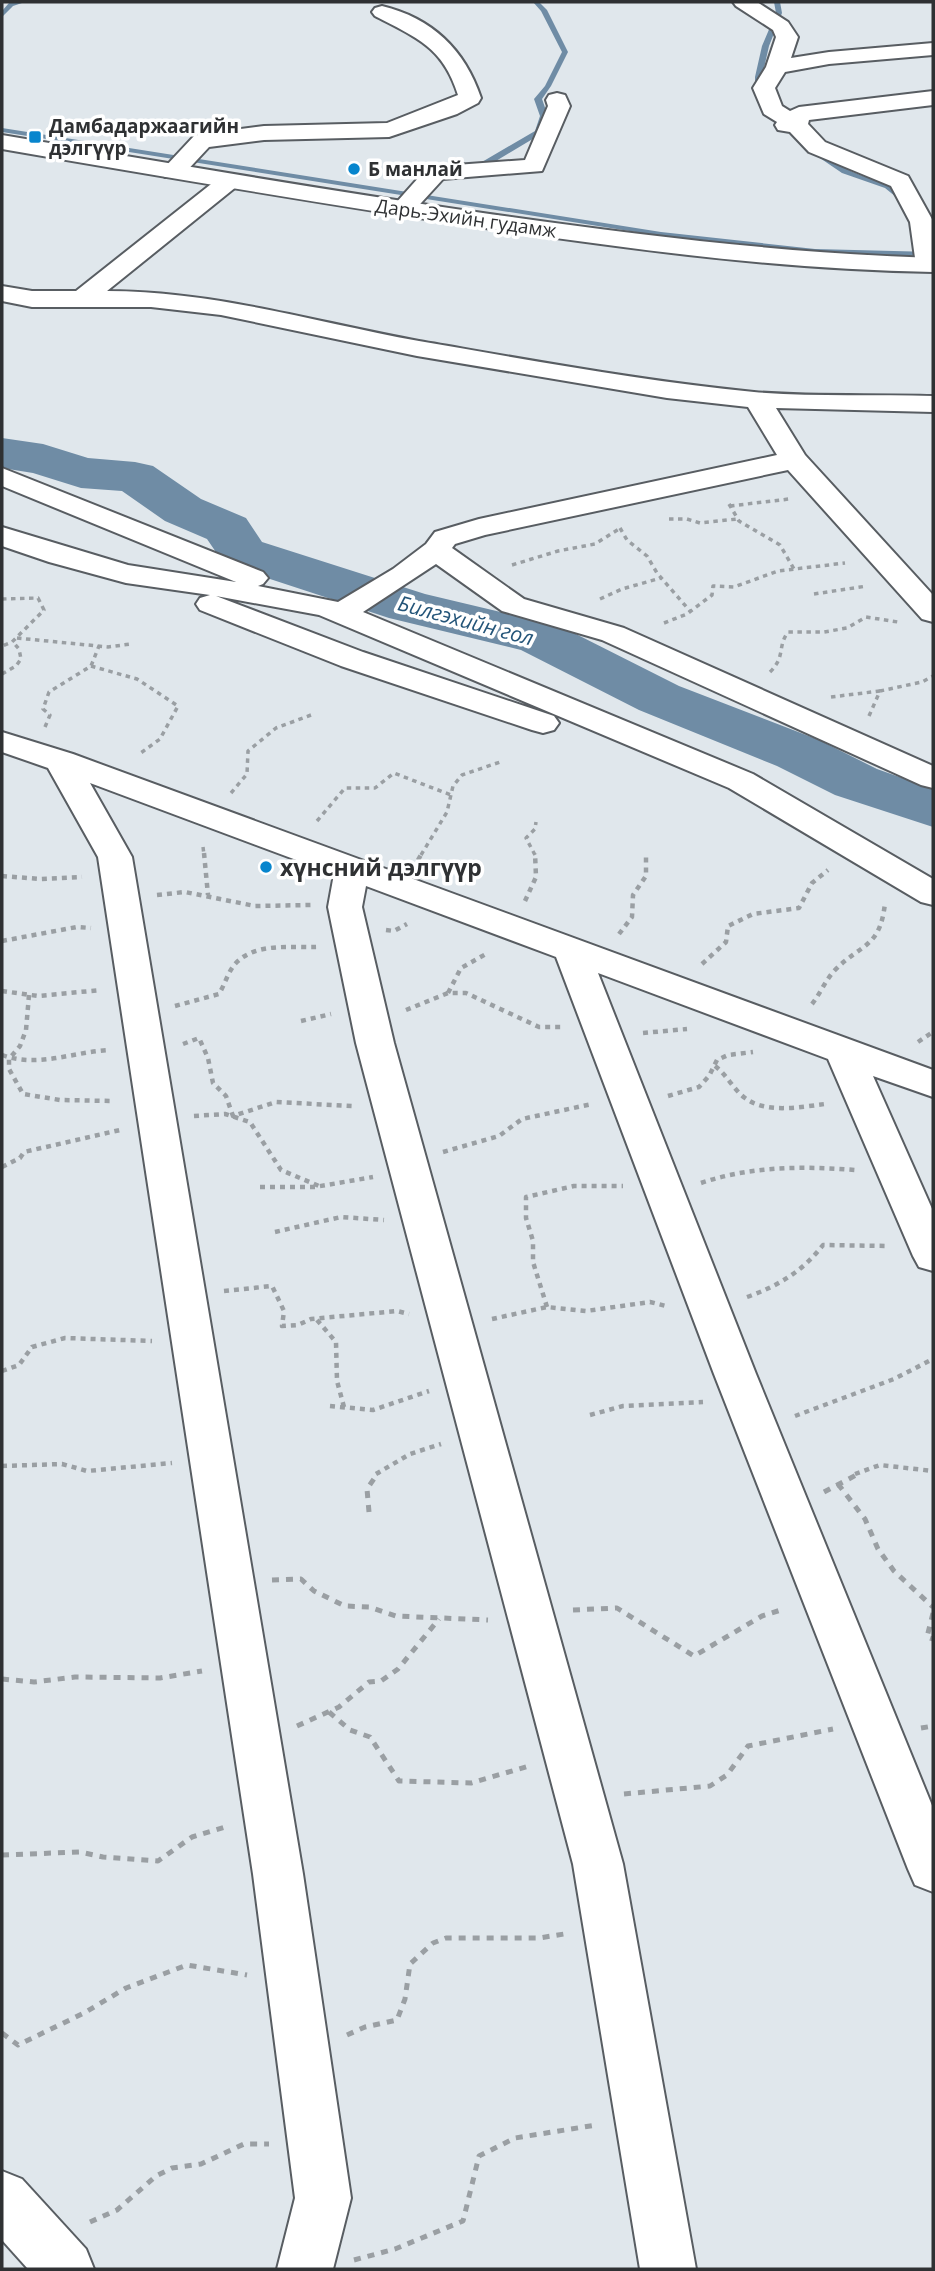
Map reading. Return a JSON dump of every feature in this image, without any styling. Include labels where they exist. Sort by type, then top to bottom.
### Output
[{"type":"street","points":[[743,2],[777,23],[787,37],[777,68],[764,88],[772,109],[817,147],[911,179],[931,265]]},
{"type":"street","points":[[183,162],[202,141],[264,133],[389,130],[449,109],[470,98],[457,64],[447,51],[422,33],[382,12]]},
{"type":"street","points":[[777,68],[829,58],[933,49]]},
{"type":"street","points":[[791,125],[799,114],[933,98]]},
{"type":"street","points":[[411,199],[436,172],[534,166],[559,106],[558,100]]},
{"type":"street","name":"Дарь-Эхийн гудамж","points":[[2,142],[183,162],[228,182],[411,199],[628,242],[748,256],[931,265]]},
{"type":"street","points":[[82,299],[228,182]]},
{"type":"street","points":[[2,295],[33,299],[151,299],[221,307],[417,348],[667,390],[757,400],[933,404]]},
{"type":"street","points":[[757,400],[794,460],[933,612]]},
{"type":"street","points":[[126,574],[340,609],[403,575],[436,550],[445,538],[479,528],[794,460]]},
{"type":"street","points":[[2,476],[340,609],[741,781],[933,894]]},
{"type":"street","points":[[2,536],[59,556],[126,574],[352,659],[622,749],[785,833]]},
{"type":"street","points":[[436,550],[513,605],[614,634],[933,778]]},
{"type":"street","points":[[11,745],[291,846],[360,900],[509,927],[933,1084]]},
{"type":"street","points":[[61,761],[115,857],[256,1737],[303,2049],[323,2198],[307,2264]]},
{"type":"street","points":[[360,900],[391,1100],[598,1864],[668,2269]]},
{"type":"street","points":[[586,955],[600,1027],[650,1102],[662,1188],[933,1869]]},
{"type":"street","points":[[844,1051],[932,1253]]},
{"type":"street","points":[[2,2199],[59,2262]]},
{"type":"path","points":[[794,569],[780,545],[737,519],[730,506],[825,494]]},
{"type":"path","points":[[663,520],[677,518],[700,523],[737,519]]},
{"type":"path","points":[[620,528],[635,550],[647,556],[690,611]]},
{"type":"path","points":[[471,575],[524,563],[558,551],[595,544],[614,532]]},
{"type":"path","points":[[650,649],[660,640],[659,629],[666,621],[690,611],[712,595],[713,586],[734,587],[754,582],[771,573],[871,559],[880,554]]},
{"type":"path","points":[[563,619],[575,610],[622,589],[662,578]]},
{"type":"path","points":[[814,594],[902,579]]},
{"type":"path","points":[[2,599],[38,598],[44,610],[17,638],[2,646]]},
{"type":"path","points":[[733,687],[748,679],[767,674],[780,662],[783,639],[788,632],[824,632],[847,628],[866,617]]},
{"type":"path","points":[[17,638],[99,646],[131,644]]},
{"type":"path","points":[[2,674],[16,666],[21,659],[19,649],[12,642]]},
{"type":"path","points":[[11,745],[49,721],[50,715],[43,709],[49,692],[91,666],[99,646]]},
{"type":"path","points":[[91,666],[108,674],[128,675],[153,685],[178,706],[160,739],[125,765],[113,780]]},
{"type":"path","points":[[854,692],[880,691],[915,684],[933,676]]},
{"type":"path","points":[[855,741],[873,711],[880,691]]},
{"type":"path","points":[[208,895],[203,844],[226,798],[247,774],[248,751],[269,730],[292,718],[311,715]]},
{"type":"path","points":[[181,1004],[219,994],[234,965],[243,957],[274,946],[305,948],[360,900],[417,862],[447,812],[453,786],[462,775],[503,761]]},
{"type":"path","points":[[291,846],[327,813],[345,788],[375,788],[394,773],[451,795]]},
{"type":"path","points":[[536,822],[536,829],[526,838],[534,846],[537,855],[530,895],[496,951],[471,960],[456,972],[448,993],[466,993],[539,1027],[600,1027]]},
{"type":"path","points":[[676,989],[726,942],[728,926],[741,916],[799,908],[812,883],[831,866],[846,843]]},
{"type":"path","points":[[586,955],[632,917],[633,895],[646,876],[646,855]]},
{"type":"path","points":[[2,875],[54,879],[122,903]]},
{"type":"path","points":[[260,1186],[319,1186],[388,1174],[407,1160],[461,1149],[499,1136],[522,1119],[598,1102],[650,1102],[686,1093],[706,1083],[717,1060],[771,1046],[792,1032],[836,968],[858,950],[871,945],[884,922],[886,891],[900,875]]},
{"type":"path","points":[[2,941],[77,926],[122,903],[169,893],[208,895],[255,906],[360,900]]},
{"type":"path","points":[[2,991],[29,995],[107,990],[134,978]]},
{"type":"path","points":[[9,1059],[19,1051],[25,1039],[29,995]]},
{"type":"path","points":[[199,1038],[208,1058],[213,1083],[226,1096],[233,1116]]},
{"type":"path","points":[[2,1055],[25,1063],[90,1050],[146,1051]]},
{"type":"path","points":[[9,1059],[9,1069],[23,1094],[60,1100],[129,1101],[201,1115],[233,1116],[250,1122],[281,1170],[319,1186]]},
{"type":"path","points":[[715,1066],[745,1098],[766,1106],[867,1104]]},
{"type":"path","points":[[233,1116],[276,1102],[351,1106],[391,1100]]},
{"type":"path","points":[[2,1167],[20,1158],[24,1152],[155,1108]]},
{"type":"path","points":[[547,1307],[533,1262],[533,1241],[526,1218],[526,1197],[557,1187],[593,1184],[662,1188],[697,1185],[719,1177],[797,1166],[854,1170],[894,1167]]},
{"type":"path","points":[[275,1232],[341,1217],[399,1222],[423,1217]]},
{"type":"path","points":[[2,1370],[19,1365],[32,1347],[65,1338],[126,1342],[188,1319],[237,1289],[272,1286],[284,1311],[282,1326],[298,1325],[317,1319],[397,1311],[452,1325],[547,1307],[586,1311],[650,1302],[668,1306],[730,1303],[782,1282],[810,1264],[823,1245],[869,1245],[932,1253]]},
{"type":"path","points":[[317,1319],[336,1342],[337,1381],[344,1408]]},
{"type":"path","points":[[836,1402],[894,1379],[933,1359]]},
{"type":"path","points":[[330,1406],[373,1410],[467,1381]]},
{"type":"path","points":[[590,1415],[623,1406],[716,1401],[720,1413],[754,1423]]},
{"type":"path","points":[[369,1512],[367,1488],[378,1471],[424,1448],[440,1444],[484,1441]]},
{"type":"path","points":[[2,1465],[62,1464],[87,1471],[211,1460]]},
{"type":"path","points":[[787,1505],[821,1493],[880,1465],[933,1471]]},
{"type":"path","points":[[838,1484],[865,1519],[878,1549],[894,1571],[933,1606]]},
{"type":"path","points":[[230,1576],[253,1581],[301,1579],[314,1591],[345,1606],[369,1607],[396,1616],[478,1621],[531,1615]]},
{"type":"path","points":[[617,1608],[694,1656],[762,1616],[823,1597]]},
{"type":"path","points":[[933,1613],[927,1637],[933,1639]]},
{"type":"path","points":[[256,1737],[281,1732],[329,1712],[348,1701],[369,1682],[381,1681],[398,1669],[439,1619]]},
{"type":"path","points":[[2,1679],[34,1682],[75,1678],[160,1678],[195,1672],[243,1658]]},
{"type":"path","points":[[329,1712],[350,1730],[370,1737],[399,1781],[471,1783],[569,1756],[617,1795],[710,1786],[727,1776],[748,1746],[830,1729],[876,1727]]},
{"type":"path","points":[[2,1855],[80,1852],[103,1857],[158,1861],[192,1836]]},
{"type":"path","points":[[303,2049],[332,2042],[365,2027],[397,2020],[405,1999],[410,1964],[433,1943],[446,1938],[539,1938],[610,1926]]},
{"type":"path","points":[[2,2033],[18,2045],[84,2013],[126,1988],[187,1965],[246,1975],[291,1970]]},
{"type":"path","points":[[307,2264],[376,2257],[463,2221],[479,2156],[515,2138],[593,2126],[641,2113]]},
{"type":"path","points":[[59,2262],[86,2224],[117,2210],[156,2176],[172,2168],[201,2164],[244,2144],[282,2145],[315,2141]]},
{"type":"waterway","points":[[2,15],[11,4],[22,2]]},
{"type":"waterway","points":[[473,171],[538,132],[544,116],[538,99],[548,86],[565,52],[544,10],[536,2]]},
{"type":"waterway","points":[[763,93],[758,77],[779,13],[777,2]]},
{"type":"waterway","points":[[2,130],[661,234],[815,251],[933,254]]},
{"type":"waterway","points":[[817,152],[845,171],[888,187],[904,199]]},
{"type":"waterway","name":"Билгэхийн гол","points":[[2,453],[43,459],[81,473],[135,477],[183,510],[227,529],[237,548],[243,553],[408,606],[540,638],[659,698],[798,753],[856,782],[933,809]]},
{"type":"place","name":"Дамбадаржаагийн дэлгүүр","points":[[35,137]]},
{"type":"place","name":"Б манлай","points":[[354,169]]},
{"type":"place","name":"хүнсний дэлгүүр","points":[[266,867]]}]
